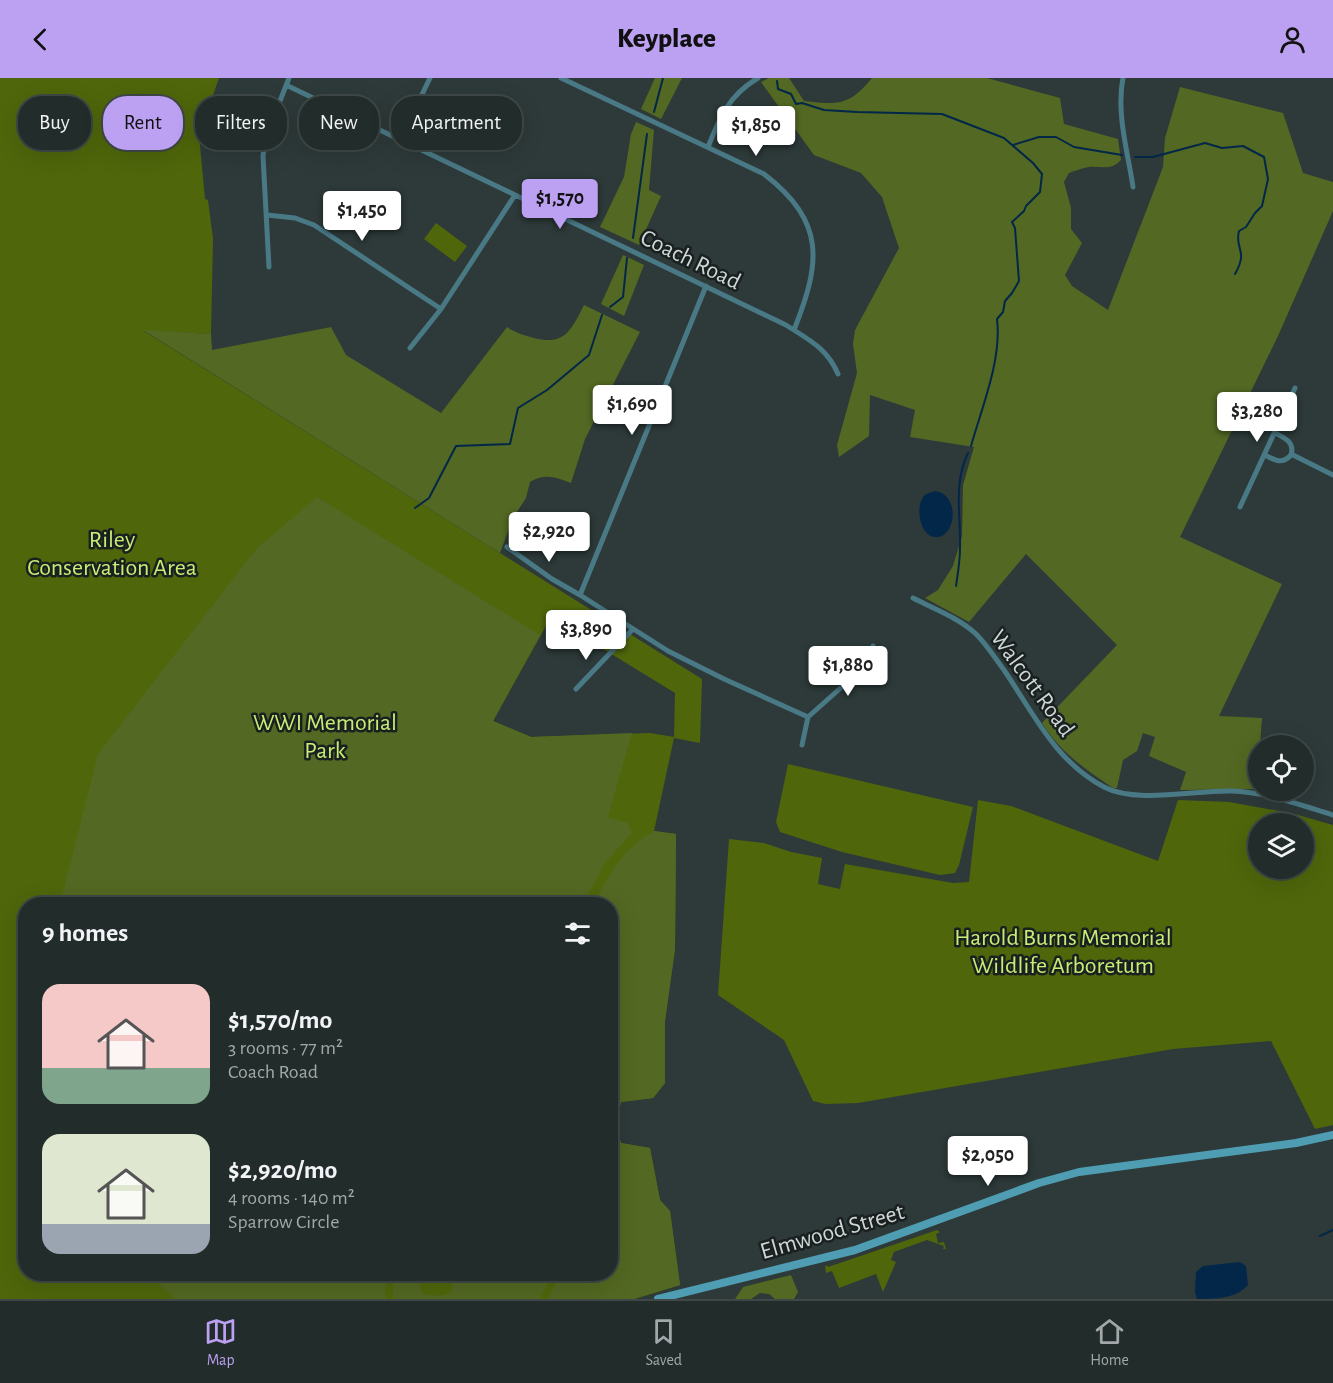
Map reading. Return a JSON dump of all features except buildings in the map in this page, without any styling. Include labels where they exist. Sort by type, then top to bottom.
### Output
[{"type":"main road","name":"Elmwood Street","points":[[658,1299],[855,1250],[1039,1183],[1079,1172],[1277,1146],[1333,1135]]},
{"type":"street","points":[[269,267],[263,156],[265,139],[289,78]]},
{"type":"street","points":[[421,96],[430,78]]},
{"type":"street","points":[[561,78],[764,174],[784,190],[800,209],[809,227],[814,252],[806,300],[794,330]]},
{"type":"street","points":[[708,147],[729,103],[743,87],[758,78]]},
{"type":"street","points":[[1123,78],[1120,89],[1121,114],[1133,187]]},
{"type":"street","name":"Coach Road","points":[[286,85],[391,136]]},
{"type":"street","name":"Coach Road","points":[[421,150],[794,330],[818,346],[831,359],[838,374]]},
{"type":"street","points":[[410,348],[441,309],[514,195]]},
{"type":"street","points":[[267,215],[295,218],[314,225],[441,309]]},
{"type":"street","points":[[580,594],[706,286]]},
{"type":"street","points":[[1240,507],[1295,388]]},
{"type":"street","points":[[1265,455],[1279,461],[1288,459],[1291,453],[1290,443],[1275,433]]},
{"type":"street","points":[[1291,453],[1333,475]]},
{"type":"street","points":[[507,548],[552,579],[580,594],[668,651],[723,680],[808,717]]},
{"type":"street","name":"Walcott Road","points":[[912,598],[966,626],[976,634],[993,654],[1049,740],[1066,760],[1114,792],[1139,795],[1230,791],[1260,794],[1333,815]]},
{"type":"street","points":[[576,688],[633,629]]},
{"type":"street","points":[[802,745],[808,717],[871,661],[873,646]]},
{"type":"green space","name":"Riley Conservation Area","points":[[0,78],[219,78],[213,96],[195,96],[195,150],[200,150],[205,199],[208,200],[213,239],[211,334],[144,331],[702,679],[700,743],[674,738],[654,831],[676,834],[675,949],[665,1021],[665,1083],[653,1098],[621,1102],[618,1114],[618,897],[18,897],[18,1281],[618,1281],[618,1134],[621,1143],[650,1148],[660,1200],[670,1211],[680,1285],[635,1299],[0,1299]],"holes":[[[551,617],[675,693],[674,737],[650,733],[531,737],[493,721]]]},
{"type":"green space","points":[[655,78],[682,78],[661,119],[641,109]]},
{"type":"green space","points":[[769,78],[789,78],[804,101],[826,103],[849,99],[872,78],[987,78],[1060,98],[1064,124],[1118,139],[1121,160],[1114,166],[1076,170],[1069,173],[1064,182],[1071,208],[1071,229],[1082,243],[1065,275],[1072,286],[1108,310],[1163,167],[1165,138],[1180,87],[1283,113],[1303,173],[1333,182],[1333,211],[1278,336],[1180,537],[1282,584],[1219,716],[1262,718],[1261,735],[1248,735],[1248,789],[1180,790],[1186,772],[1149,756],[1155,737],[1143,733],[1137,751],[1123,760],[1117,788],[1113,788],[1074,759],[1057,743],[1042,723],[1117,645],[1026,554],[969,622],[925,598],[938,590],[953,566],[962,536],[963,485],[974,447],[910,437],[915,410],[870,395],[869,436],[839,457],[837,445],[857,373],[853,344],[855,330],[899,248],[882,197],[861,173],[814,155],[761,82]]},
{"type":"green space","points":[[636,122],[654,130],[649,190],[661,196],[639,245],[600,227],[624,177],[631,134]]},
{"type":"green space","points":[[436,223],[467,246],[455,262],[424,239]]},
{"type":"green space","points":[[623,255],[644,265],[624,316],[601,304]]},
{"type":"green space","points":[[584,305],[640,332],[585,439],[571,483],[550,477],[530,482],[526,498],[513,518],[500,553],[143,330],[211,334],[212,350],[331,327],[346,355],[441,413],[507,327],[534,338],[553,340],[560,338],[571,329]]},
{"type":"green space","name":"WWI Memorial Park","points":[[317,497],[540,635],[493,721],[531,737],[632,733],[608,817],[628,823],[632,833],[605,863],[587,897],[62,897],[98,754],[256,549]]},
{"type":"green space","points":[[788,764],[973,807],[955,873],[940,875],[842,852],[780,832],[776,822]]},
{"type":"green space","name":"Harold Burns Memorial Wildlife Arboretum","points":[[978,800],[1011,806],[1158,861],[1178,800],[1229,802],[1291,813],[1248,813],[1248,879],[1314,879],[1314,820],[1333,825],[1333,1125],[1315,1129],[1271,1041],[1173,1049],[858,1103],[825,1104],[813,1101],[784,1040],[718,995],[729,839],[764,843],[791,852],[822,858],[818,884],[840,889],[845,864],[953,883],[969,882]]},
{"type":"green space","points":[[654,831],[676,834],[675,949],[665,1021],[665,1083],[653,1098],[621,1102],[618,1114],[618,897],[598,897],[618,863],[643,838]]},
{"type":"green space","points":[[618,1134],[621,1143],[650,1148],[660,1200],[670,1211],[680,1285],[633,1299],[548,1299],[557,1281],[618,1281]]},
{"type":"green space","points":[[937,1230],[940,1232],[936,1234],[938,1243],[944,1242],[946,1249],[943,1249],[944,1246],[927,1240],[894,1252],[891,1260],[896,1262],[883,1292],[876,1274],[839,1288],[832,1271],[826,1273],[827,1265],[828,1267]]},
{"type":"green space","points":[[791,1275],[798,1292],[794,1299],[775,1299],[769,1294],[760,1293],[751,1299],[735,1299],[743,1287]]},
{"type":"green space","points":[[155,1281],[387,1281],[386,1299],[176,1299]]},
{"type":"green space","points":[[400,1281],[422,1281],[420,1289],[423,1294],[440,1296],[451,1293],[453,1281],[549,1281],[540,1299],[393,1299],[393,1282],[400,1283]]},
{"type":"water","points":[[935,491],[944,494],[949,500],[953,517],[947,532],[935,537],[925,531],[919,511],[922,498]]},
{"type":"water","points":[[1240,1262],[1246,1266],[1248,1285],[1243,1290],[1231,1296],[1197,1299],[1196,1272],[1203,1266]]},
{"type":"waterway","points":[[654,112],[663,78]]},
{"type":"waterway","points":[[777,81],[778,89],[791,94],[796,104],[802,103],[824,110],[942,114],[1004,138],[1042,174],[1040,192],[1012,222],[1015,228],[1019,281],[1005,301],[1003,312],[997,319],[997,350],[994,366],[971,446]]},
{"type":"waterway","points":[[633,238],[647,134]]},
{"type":"waterway","points":[[1013,145],[1039,137],[1056,137],[1074,147],[1122,155]]},
{"type":"waterway","points":[[1135,157],[1153,157],[1205,143],[1222,148],[1243,146],[1264,157],[1268,179],[1262,206],[1246,227],[1239,231],[1241,260],[1235,274]]},
{"type":"waterway","points":[[610,307],[623,297],[627,258]]},
{"type":"waterway","points":[[415,508],[429,498],[456,446],[510,444],[518,408],[547,390],[589,355],[602,315]]},
{"type":"waterway","points":[[956,586],[960,553],[959,488],[963,464],[968,453]]},
{"type":"waterway","points":[[1320,1236],[1333,1230]]}]
